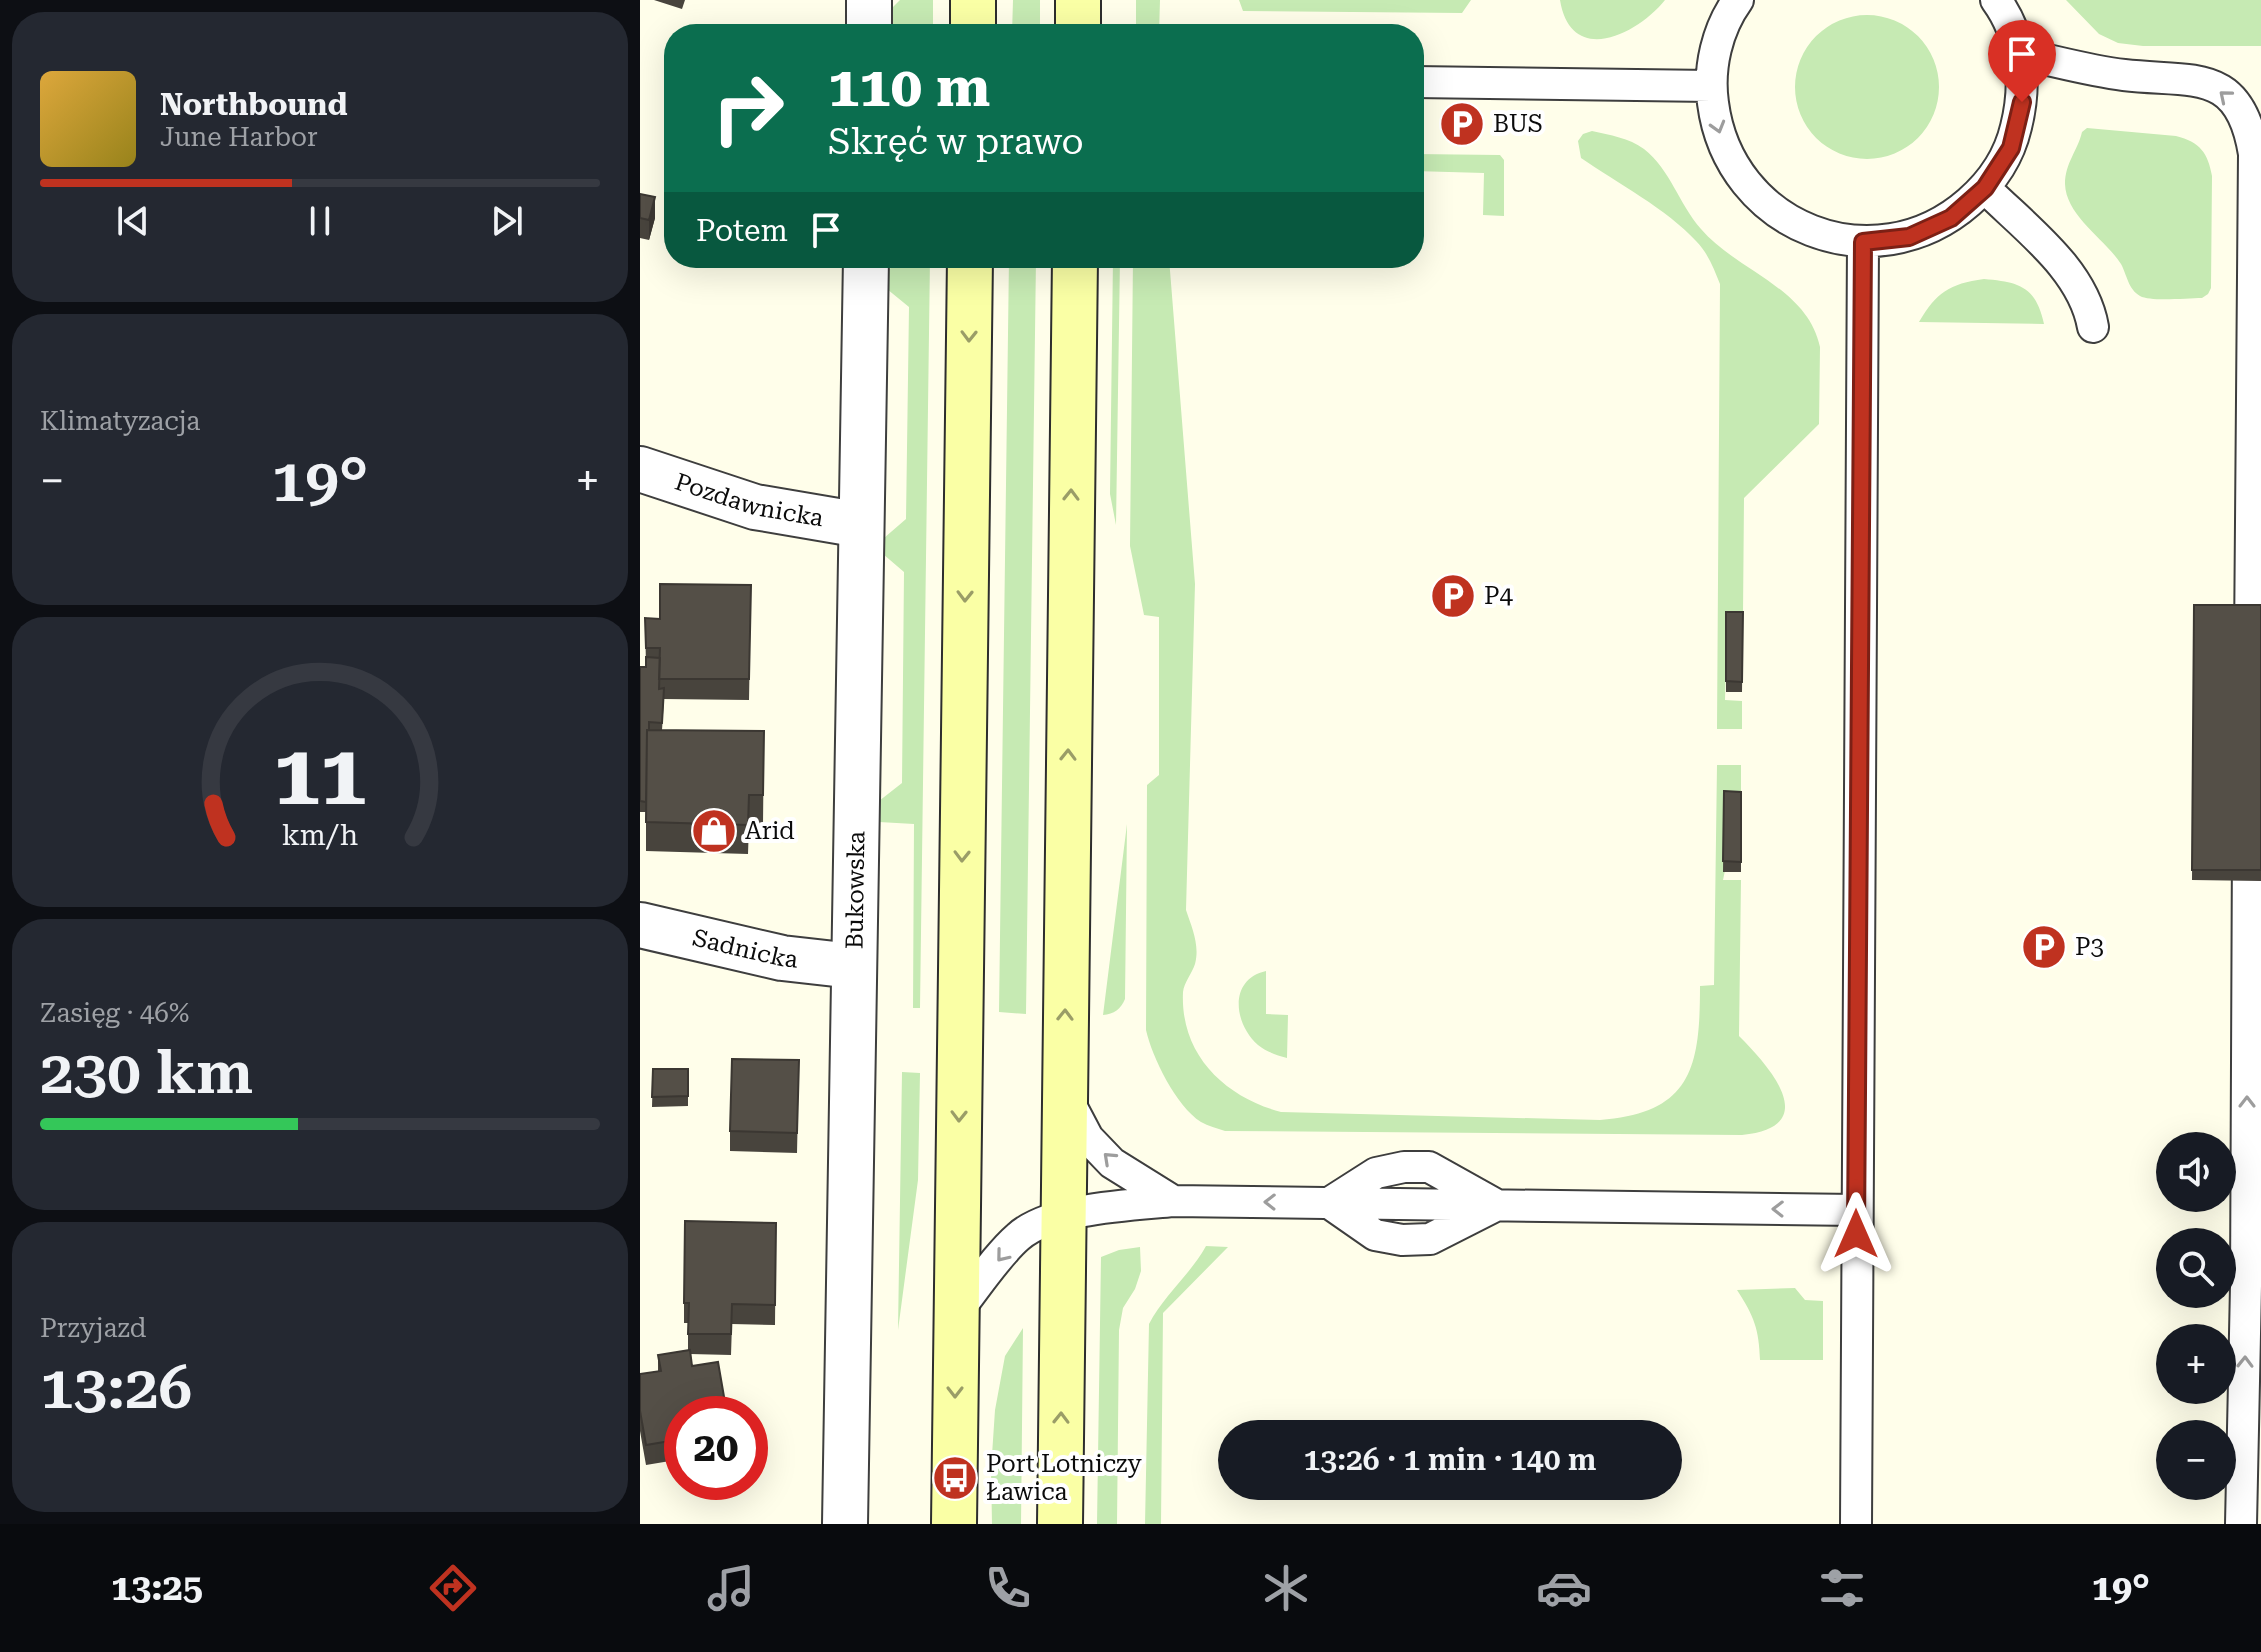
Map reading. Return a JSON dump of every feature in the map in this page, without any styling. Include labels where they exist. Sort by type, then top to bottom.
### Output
[{"type":"main road","points":[[973,0],[973,24]]},
{"type":"main road","points":[[1078,0],[1078,24]]},
{"type":"main road","points":[[954,1524],[970,268]]},
{"type":"main road","points":[[1060,1524],[1075,268]]},
{"type":"street","points":[[869,0],[869,24]]},
{"type":"street","name":"Bukowska","points":[[845,1524],[866,268]]},
{"type":"street","name":"Pozdawnicka","points":[[640,469],[755,507],[861,525]]},
{"type":"street","name":"Sadnicka","points":[[640,925],[782,958],[853,966]]},
{"type":"lane","points":[[1738,0],[1715,46],[1711,86],[1716,126],[1731,164],[1756,196],[1788,220],[1824,236],[1863,242],[1909,237],[1951,218],[1985,188],[2011,148],[2022,102],[2021,54],[2006,13],[1996,0]]},
{"type":"lane","points":[[2021,54],[2124,75],[2188,78],[2212,85],[2240,109],[2257,145],[2249,670]]},
{"type":"lane","points":[[1424,82],[1711,86]]},
{"type":"lane","points":[[1985,188],[2067,269],[2080,287],[2090,310],[2093,327]]},
{"type":"lane","points":[[1856,1524],[1863,242]]},
{"type":"lane","points":[[2241,1524],[2254,1167],[2248,812]]},
{"type":"lane","points":[[1063,1093],[1088,1138],[1112,1163],[1173,1201]]},
{"type":"lane","points":[[955,1314],[1018,1237],[1040,1223],[1063,1216],[1173,1201],[1856,1210]]},
{"type":"green space","points":[[900,0],[933,0],[933,24],[892,24],[892,8]]},
{"type":"green space","points":[[1013,0],[1040,0],[1040,24],[1012,24]]},
{"type":"green space","points":[[1136,0],[1160,0],[1159,24],[1136,24]]},
{"type":"green space","points":[[1239,0],[1471,0],[1462,13],[1243,11]]},
{"type":"green space","points":[[1560,0],[1665,0],[1653,13],[1622,33],[1591,39],[1577,33],[1567,21]]},
{"type":"green space","points":[[2066,0],[2261,0],[2261,46],[2143,46],[2118,43],[2099,34]]},
{"type":"green space","points":[[1867,15],[1895,20],[1918,36],[1934,59],[1939,87],[1934,115],[1918,138],[1895,154],[1867,159],[1839,154],[1816,138],[1800,115],[1795,87],[1800,59],[1816,36],[1839,20]]},
{"type":"green space","points":[[2087,128],[2176,136],[2202,150],[2212,176],[2211,288],[2208,294],[2202,298],[2170,299],[2140,296],[2130,286],[2121,264],[2079,217],[2067,196],[2065,184],[2069,163],[2082,132]]},
{"type":"green space","points":[[1592,131],[1632,142],[1653,157],[1701,229],[1801,309],[1813,326],[1820,347],[1819,424],[1744,498],[1743,615],[1727,615],[1725,700],[1742,701],[1742,729],[1717,729],[1720,284],[1704,251],[1684,230],[1657,207],[1581,158],[1578,141],[1583,134]]},
{"type":"green space","points":[[1424,154],[1500,155],[1504,160],[1504,216],[1483,215],[1484,173],[1424,171]]},
{"type":"green space","points":[[930,268],[920,1008],[913,1008],[914,824],[879,822],[879,801],[902,783],[904,572],[883,554],[884,538],[906,519],[909,307],[887,289],[888,270]]},
{"type":"green space","points":[[1009,268],[1036,268],[1026,1014],[999,1012]]},
{"type":"green space","points":[[1113,268],[1120,268],[1116,525],[1110,494]]},
{"type":"green space","points":[[1133,268],[1170,268],[1195,584],[1186,910],[1197,950],[1195,964],[1183,992],[1184,1015],[1198,1054],[1225,1084],[1242,1096],[1281,1112],[1600,1120],[1631,1116],[1654,1108],[1672,1096],[1684,1081],[1693,1062],[1697,1040],[1700,986],[1714,985],[1717,765],[1741,765],[1741,794],[1723,880],[1741,880],[1739,1036],[1775,1078],[1785,1108],[1780,1120],[1767,1130],[1742,1135],[1225,1131],[1192,1115],[1159,1067],[1146,1030],[1147,785],[1159,775],[1159,617],[1144,615],[1130,546]]},
{"type":"green space","points":[[1984,279],[2017,285],[2031,294],[2044,324],[1919,322],[1945,291]]},
{"type":"green space","points":[[1127,824],[1125,999],[1117,1010],[1103,1015]]},
{"type":"green space","points":[[1266,971],[1266,1014],[1288,1015],[1287,1058],[1258,1045],[1240,1014],[1241,992],[1246,983]]},
{"type":"green space","points":[[902,1072],[920,1073],[918,1180],[898,1330]]},
{"type":"green space","points":[[1206,1246],[1228,1247],[1163,1313],[1161,1524],[1145,1524],[1149,1324]]},
{"type":"green space","points":[[1140,1247],[1141,1271],[1135,1289],[1123,1308],[1119,1330],[1117,1524],[1097,1524],[1101,1257]]},
{"type":"green space","points":[[1795,1288],[1805,1300],[1823,1301],[1823,1360],[1760,1360],[1754,1323],[1737,1290]]},
{"type":"green space","points":[[1023,1328],[1021,1524],[992,1524],[991,1470],[995,1410],[1005,1356]]},
{"type":"building","points":[[640,194],[655,197],[649,220],[640,218]]},
{"type":"building","points":[[660,584],[751,585],[749,679],[659,679],[660,648],[646,648],[645,618],[660,619]]},
{"type":"building","points":[[2194,605],[2261,605],[2261,870],[2192,870]]},
{"type":"building","points":[[1726,612],[1743,612],[1742,682],[1726,681]]},
{"type":"building","points":[[646,657],[660,658],[659,689],[664,688],[662,723],[649,722],[647,730],[646,802],[640,801],[640,667],[646,667]]},
{"type":"building","points":[[647,730],[764,731],[763,795],[749,795],[748,825],[646,822]]},
{"type":"building","points":[[1724,791],[1741,792],[1741,862],[1723,861]]},
{"type":"building","points":[[732,1059],[799,1060],[797,1133],[730,1131]]},
{"type":"building","points":[[653,1069],[688,1069],[688,1096],[652,1097]]},
{"type":"building","points":[[685,1221],[776,1223],[775,1305],[732,1304],[731,1334],[688,1334],[689,1303],[684,1303]]},
{"type":"building","points":[[690,1350],[692,1366],[718,1362],[724,1396],[664,1396],[664,1442],[646,1445],[640,1411],[640,1374],[661,1371],[658,1355]]},
{"type":"place","name":"BUS","points":[[1462,124]]},
{"type":"place","name":"P4","points":[[1453,596]]},
{"type":"place","name":"Arid","points":[[714,831]]},
{"type":"place","name":"P3","points":[[2044,947]]},
{"type":"place","name":"Port Lotniczy Ławica","points":[[955,1478]]},
{"type":"route","points":[[1856,1234],[1863,242],[1909,237],[1951,218],[1985,188],[2011,148],[2022,102]]}]
